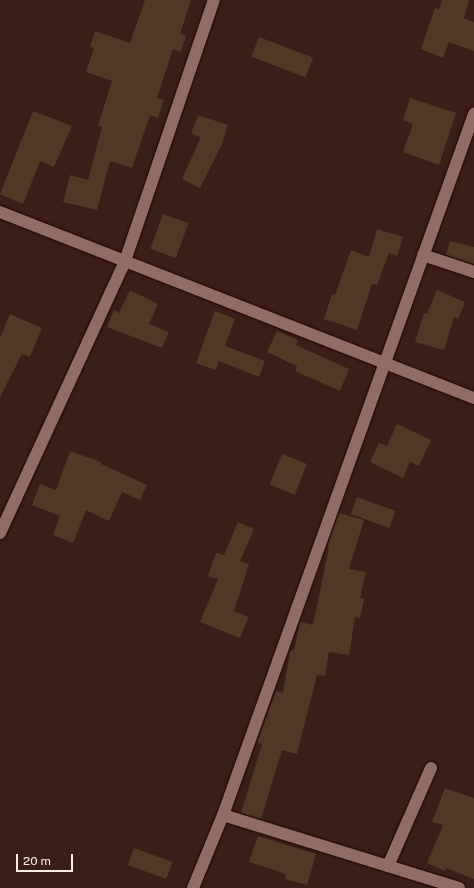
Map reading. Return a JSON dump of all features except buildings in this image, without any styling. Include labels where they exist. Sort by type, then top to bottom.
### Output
[{"type":"street","points":[[0,533],[125,261],[214,0]]},
{"type":"street","points":[[193,888],[223,815],[474,114]]},
{"type":"street","points":[[0,212],[474,398]]},
{"type":"street","points":[[423,255],[474,272]]},
{"type":"street","points":[[388,866],[430,768]]},
{"type":"street","points":[[223,815],[459,888]]}]
